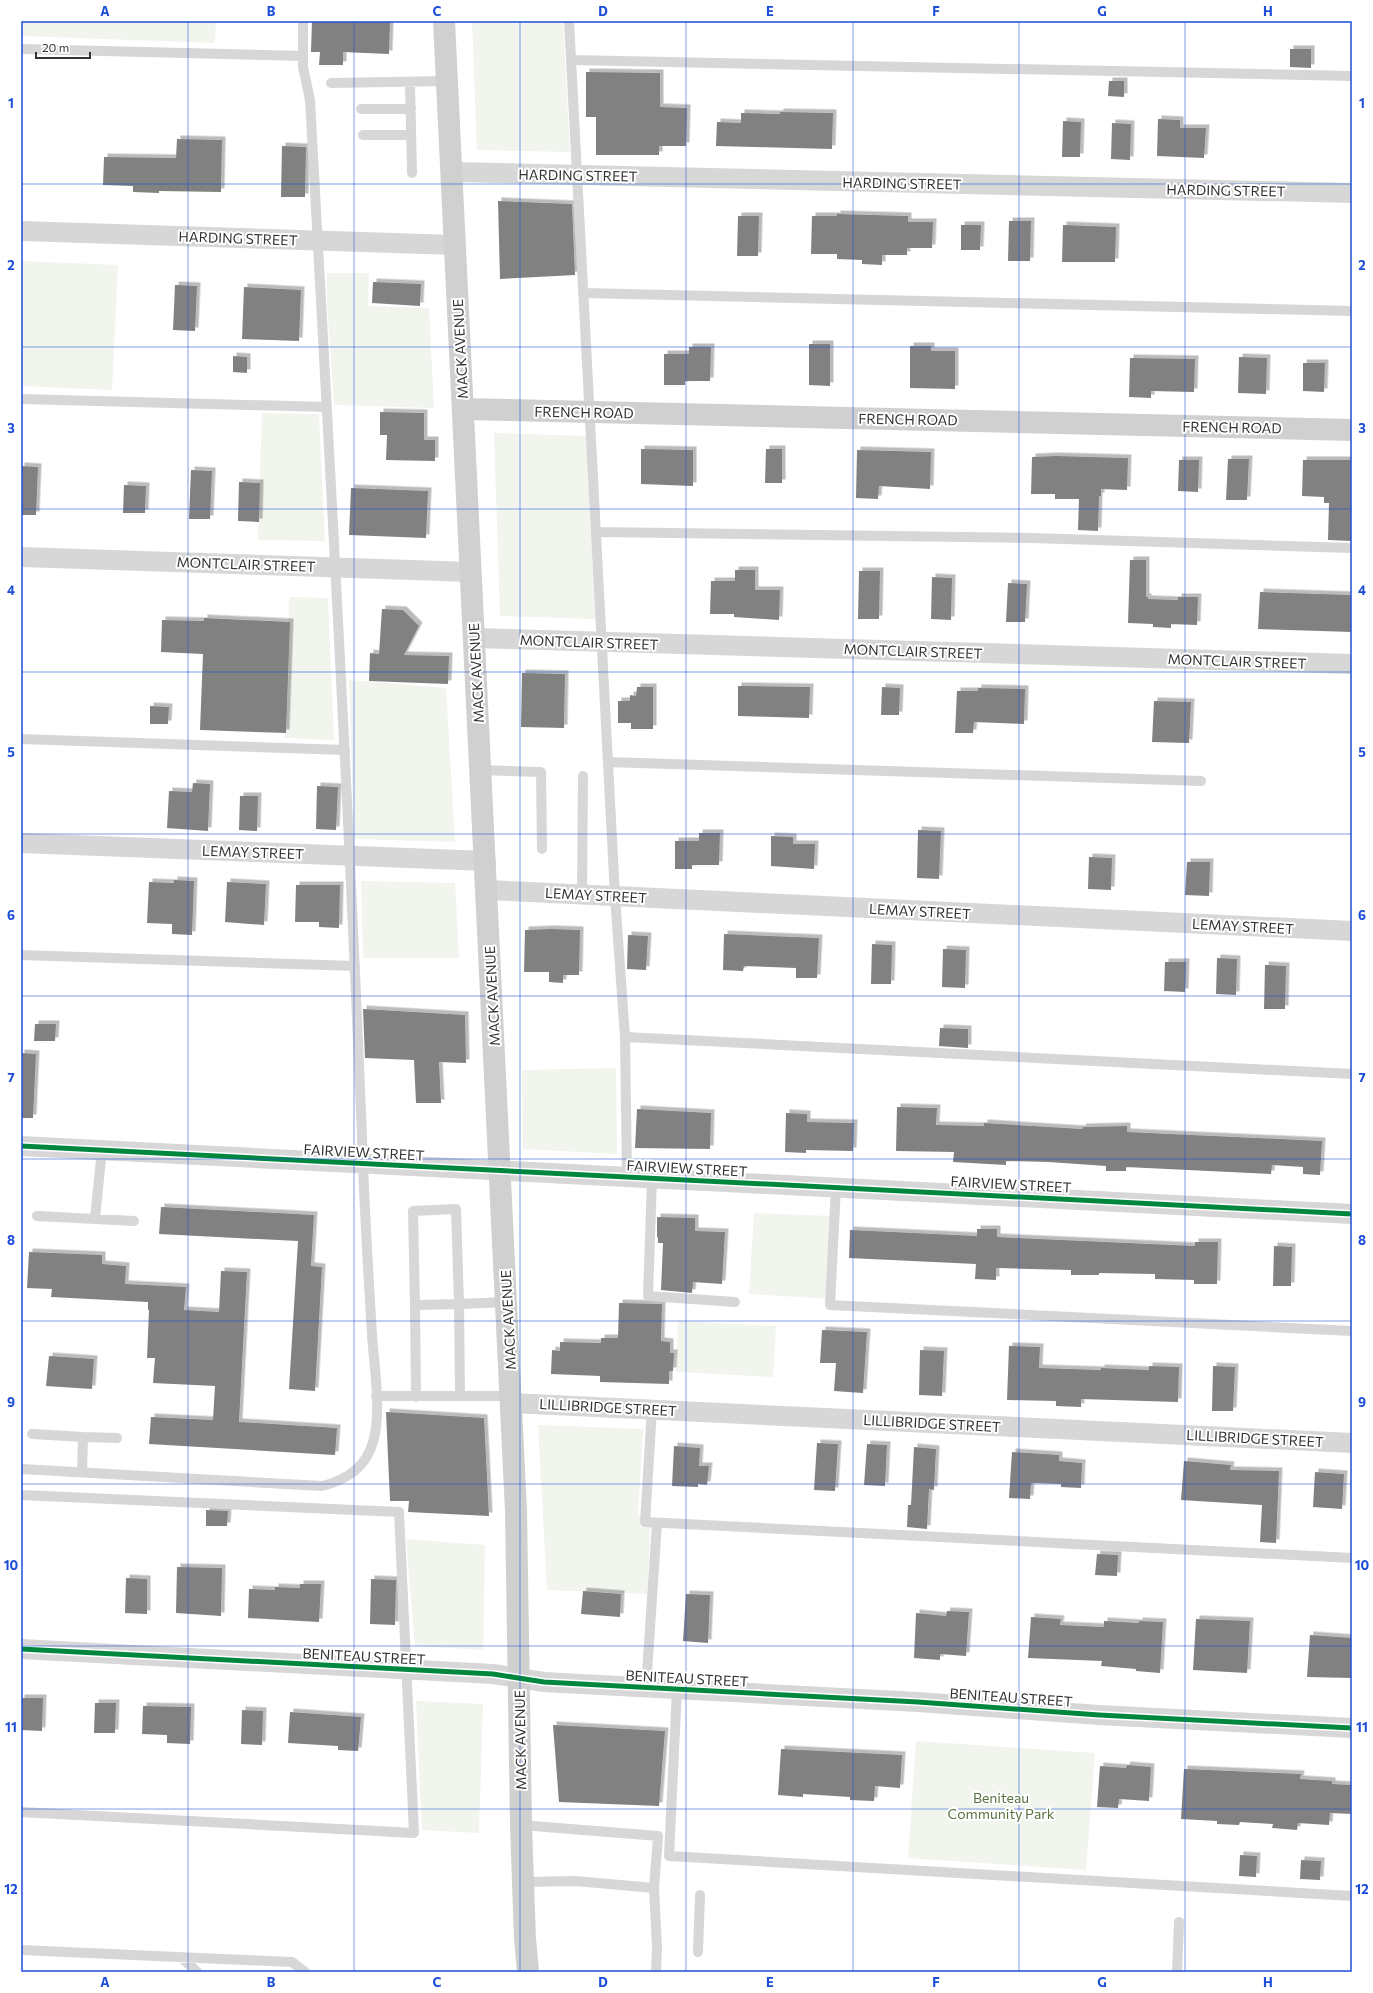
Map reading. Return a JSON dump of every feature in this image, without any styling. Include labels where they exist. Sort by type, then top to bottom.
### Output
[{"type":"main road","name":"MACK AVENUE","points":[[444,21],[501,1171],[516,1511],[521,1825],[528,1972]]},
{"type":"main road","name":"FRENCH ROAD","points":[[463,409],[1352,430]]},
{"type":"street","name":"HARDING STREET","points":[[452,172],[1352,193]]},
{"type":"street","name":"HARDING STREET","points":[[21,231],[456,245]]},
{"type":"street","name":"MONTCLAIR STREET","points":[[21,557],[472,572]]},
{"type":"street","name":"MONTCLAIR STREET","points":[[474,638],[1352,664]]},
{"type":"street","name":"LEMAY STREET","points":[[21,844],[486,861]]},
{"type":"street","name":"LEMAY STREET","points":[[487,890],[1352,931]]},
{"type":"street","name":"FAIRVIEW STREET","points":[[21,1146],[1352,1214]]},
{"type":"street","name":"LILLIBRIDGE STREET","points":[[511,1399],[652,1410],[1352,1443]]},
{"type":"street","name":"BENITEAU STREET","points":[[21,1649],[493,1674],[544,1682],[918,1702],[1099,1715],[1352,1728]]},
{"type":"lane","points":[[21,1469],[322,1486],[338,1482],[356,1470],[368,1455],[375,1430],[376,1396],[363,1164],[337,567],[310,100],[303,67],[303,21]]},
{"type":"lane","points":[[569,21],[579,175],[615,896],[625,1037],[627,1177]]},
{"type":"lane","points":[[21,49],[303,56]]},
{"type":"lane","points":[[572,60],[1352,76]]},
{"type":"lane","points":[[331,83],[447,81]]},
{"type":"lane","points":[[410,82],[412,173]]},
{"type":"lane","points":[[361,110],[411,109]]},
{"type":"lane","points":[[362,135],[411,135]]},
{"type":"lane","points":[[584,293],[1352,310]]},
{"type":"lane","points":[[21,398],[328,407]]},
{"type":"lane","points":[[596,532],[1032,538],[1352,548]]},
{"type":"lane","points":[[21,738],[345,750]]},
{"type":"lane","points":[[608,762],[1201,781]]},
{"type":"lane","points":[[481,770],[541,772],[542,849]]},
{"type":"lane","points":[[582,895],[583,776]]},
{"type":"lane","points":[[21,955],[355,966]]},
{"type":"lane","points":[[625,1037],[1352,1074]]},
{"type":"lane","points":[[95,1218],[102,1150]]},
{"type":"lane","points":[[652,1179],[648,1296],[736,1302]]},
{"type":"lane","points":[[836,1187],[830,1305],[1352,1331]]},
{"type":"lane","points":[[416,1397],[413,1211],[456,1209],[460,1396]]},
{"type":"lane","points":[[37,1216],[134,1220]]},
{"type":"lane","points":[[415,1305],[507,1302]]},
{"type":"lane","points":[[376,1396],[460,1396],[511,1399]]},
{"type":"lane","points":[[652,1410],[644,1522],[1352,1558]]},
{"type":"lane","points":[[32,1434],[117,1438]]},
{"type":"lane","points":[[82,1472],[83,1437]]},
{"type":"lane","points":[[21,1495],[399,1512],[414,1833],[21,1812]]},
{"type":"lane","points":[[646,1688],[657,1523]]},
{"type":"lane","points":[[669,1856],[677,1689]]},
{"type":"lane","points":[[521,1825],[658,1836],[654,1888],[657,1947],[656,1972]]},
{"type":"lane","points":[[656,1856],[1352,1896]]},
{"type":"lane","points":[[523,1882],[576,1881],[654,1888]]},
{"type":"lane","points":[[698,1952],[700,1895]]},
{"type":"lane","points":[[1177,1972],[1179,1922]]},
{"type":"lane","points":[[21,1950],[292,1962],[305,1972]]},
{"type":"lane","points":[[182,1958],[197,1972]]},
{"type":"green space","points":[[21,21],[216,21],[215,43],[21,36]]},
{"type":"green space","points":[[472,21],[563,21],[570,152],[477,150]]},
{"type":"green space","points":[[21,261],[118,265],[112,390],[21,386]]},
{"type":"green space","points":[[327,273],[369,273],[368,306],[429,308],[434,408],[334,405],[327,305]]},
{"type":"green space","points":[[262,413],[319,414],[325,541],[258,540]]},
{"type":"green space","points":[[494,433],[586,436],[595,619],[500,616]]},
{"type":"green space","points":[[289,597],[328,598],[334,740],[285,738]]},
{"type":"green space","points":[[349,680],[446,688],[455,842],[354,839]]},
{"type":"green space","points":[[361,881],[455,883],[459,958],[363,958]]},
{"type":"green space","points":[[616,1068],[617,1154],[523,1149],[522,1070]]},
{"type":"green space","points":[[754,1213],[831,1216],[831,1299],[749,1294]]},
{"type":"green space","points":[[678,1321],[776,1326],[773,1377],[676,1372]]},
{"type":"green space","points":[[538,1425],[643,1429],[638,1515],[651,1516],[647,1594],[547,1590]]},
{"type":"green space","points":[[406,1539],[485,1545],[483,1650],[415,1646]]},
{"type":"green space","points":[[416,1701],[483,1704],[479,1833],[422,1830]]},
{"type":"green space","name":"Beniteau Community Park","points":[[916,1741],[1095,1753],[1086,1870],[908,1858]]},
{"type":"building","points":[[312,21],[390,21],[389,54],[343,52],[343,65],[319,65],[320,52],[311,52]]},
{"type":"building","points":[[1290,49],[1311,49],[1311,68],[1290,67]]},
{"type":"building","points":[[586,72],[660,73],[660,107],[687,108],[686,146],[659,146],[659,155],[596,155],[596,117],[586,117]]},
{"type":"building","points":[[1109,81],[1124,81],[1124,97],[1108,96]]},
{"type":"building","points":[[780,112],[833,113],[832,149],[716,146],[717,122],[741,123],[741,113],[780,114]]},
{"type":"building","points":[[1158,119],[1180,120],[1180,128],[1206,128],[1204,158],[1157,156]]},
{"type":"building","points":[[1063,121],[1081,122],[1080,157],[1062,157]]},
{"type":"building","points":[[1112,123],[1131,124],[1130,160],[1111,159]]},
{"type":"building","points":[[177,139],[222,140],[221,192],[133,192],[133,186],[103,185],[104,157],[176,158]]},
{"type":"building","points":[[282,146],[306,147],[305,197],[281,197]]},
{"type":"building","points":[[498,201],[572,204],[575,275],[500,279]]},
{"type":"building","points":[[837,214],[908,216],[908,222],[933,222],[932,248],[907,248],[907,255],[882,255],[882,265],[862,264],[862,260],[837,259],[837,254],[811,254],[812,216],[837,216]]},
{"type":"building","points":[[738,216],[759,216],[758,256],[737,256]]},
{"type":"building","points":[[1009,221],[1031,221],[1030,261],[1008,261]]},
{"type":"building","points":[[961,225],[981,225],[980,250],[961,250]]},
{"type":"building","points":[[1063,225],[1116,227],[1115,262],[1062,262]]},
{"type":"building","points":[[373,282],[421,284],[420,306],[372,303]]},
{"type":"building","points":[[175,285],[197,286],[195,331],[173,330]]},
{"type":"building","points":[[244,287],[301,290],[299,341],[242,339]]},
{"type":"building","points":[[809,344],[830,344],[830,386],[809,385]]},
{"type":"building","points":[[910,346],[931,346],[931,351],[955,351],[955,389],[910,388]]},
{"type":"building","points":[[689,347],[711,347],[710,381],[685,381],[685,385],[664,385],[664,354],[689,354]]},
{"type":"building","points":[[233,356],[247,357],[247,373],[233,372]]},
{"type":"building","points":[[1239,357],[1267,358],[1266,394],[1238,393]]},
{"type":"building","points":[[1130,358],[1195,359],[1194,392],[1151,391],[1151,398],[1129,397]]},
{"type":"building","points":[[1303,363],[1325,363],[1324,392],[1303,391]]},
{"type":"building","points":[[380,412],[424,413],[424,440],[435,440],[435,461],[386,460],[387,435],[380,435]]},
{"type":"building","points":[[641,449],[693,450],[693,486],[641,484]]},
{"type":"building","points":[[766,449],[782,449],[782,483],[765,483]]},
{"type":"building","points":[[857,450],[931,452],[930,489],[879,486],[878,499],[856,498]]},
{"type":"building","points":[[1056,456],[1128,458],[1127,490],[1101,489],[1101,496],[1099,496],[1098,531],[1078,530],[1079,499],[1055,499],[1055,494],[1031,494],[1032,457]]},
{"type":"building","points":[[1228,459],[1249,459],[1247,500],[1226,500]]},
{"type":"building","points":[[1179,460],[1199,460],[1198,492],[1178,491]]},
{"type":"building","points":[[1303,460],[1352,460],[1352,541],[1328,540],[1329,503],[1324,503],[1324,497],[1302,496]]},
{"type":"building","points":[[21,466],[38,467],[36,515],[21,515]]},
{"type":"building","points":[[191,470],[212,471],[210,519],[189,519]]},
{"type":"building","points":[[239,482],[260,483],[259,522],[238,521]]},
{"type":"building","points":[[124,485],[146,486],[145,513],[123,513]]},
{"type":"building","points":[[351,488],[428,491],[426,538],[349,535]]},
{"type":"building","points":[[1130,560],[1146,560],[1146,597],[1148,597],[1148,599],[1178,600],[1178,597],[1198,597],[1197,625],[1171,624],[1171,628],[1153,627],[1153,624],[1128,623]]},
{"type":"building","points":[[735,570],[755,570],[755,590],[780,590],[779,620],[734,617],[734,614],[710,614],[711,581],[735,581]]},
{"type":"building","points":[[859,571],[880,571],[879,619],[858,619]]},
{"type":"building","points":[[932,577],[952,578],[951,620],[931,619]]},
{"type":"building","points":[[1008,583],[1027,584],[1025,622],[1006,622]]},
{"type":"building","points":[[1260,592],[1352,595],[1352,632],[1258,629]]},
{"type":"building","points":[[382,609],[403,610],[419,626],[404,655],[449,656],[448,684],[369,681],[370,653],[379,654]]},
{"type":"building","points":[[204,618],[290,622],[286,733],[200,730],[203,654],[161,652],[162,620],[204,621]]},
{"type":"building","points":[[522,673],[565,674],[564,728],[521,727]]},
{"type":"building","points":[[738,686],[810,687],[809,718],[738,716]]},
{"type":"building","points":[[637,687],[653,687],[653,729],[631,729],[631,723],[618,723],[618,701],[630,701],[630,695],[636,696]]},
{"type":"building","points":[[882,687],[900,688],[899,715],[881,715]]},
{"type":"building","points":[[978,688],[1025,689],[1024,724],[974,722],[973,733],[955,733],[957,691],[978,691]]},
{"type":"building","points":[[1154,701],[1191,702],[1189,743],[1152,742]]},
{"type":"building","points":[[150,706],[169,707],[168,724],[150,724]]},
{"type":"building","points":[[193,783],[210,784],[208,831],[167,828],[169,791],[192,792]]},
{"type":"building","points":[[317,786],[338,787],[336,830],[316,829]]},
{"type":"building","points":[[240,796],[258,796],[257,831],[239,830]]},
{"type":"building","points":[[918,830],[941,831],[939,879],[917,878]]},
{"type":"building","points":[[699,833],[720,833],[719,865],[692,865],[692,869],[675,869],[675,841],[699,841]]},
{"type":"building","points":[[771,836],[793,837],[793,844],[815,844],[814,869],[771,866]]},
{"type":"building","points":[[1089,857],[1112,858],[1111,890],[1088,889]]},
{"type":"building","points":[[1187,862],[1210,862],[1209,896],[1185,895]]},
{"type":"building","points":[[174,880],[194,881],[192,935],[172,934],[172,924],[147,923],[149,882],[174,883]]},
{"type":"building","points":[[227,882],[266,884],[264,925],[225,922]]},
{"type":"building","points":[[296,885],[340,885],[339,928],[319,927],[319,922],[295,922]]},
{"type":"building","points":[[525,930],[580,930],[579,975],[563,975],[563,983],[549,982],[549,972],[524,972]]},
{"type":"building","points":[[724,934],[819,938],[817,978],[796,978],[796,968],[744,966],[743,971],[723,970]]},
{"type":"building","points":[[628,935],[648,936],[646,970],[627,969]]},
{"type":"building","points":[[872,944],[892,945],[891,984],[871,984]]},
{"type":"building","points":[[943,949],[966,950],[965,988],[942,987]]},
{"type":"building","points":[[1217,958],[1237,959],[1236,995],[1216,994]]},
{"type":"building","points":[[1165,962],[1186,962],[1185,992],[1164,991]]},
{"type":"building","points":[[1265,965],[1286,966],[1285,1009],[1264,1009]]},
{"type":"building","points":[[363,1009],[465,1015],[466,1063],[439,1062],[441,1103],[416,1103],[414,1060],[365,1058]]},
{"type":"building","points":[[35,1024],[56,1024],[55,1041],[34,1041]]},
{"type":"building","points":[[940,1028],[968,1029],[968,1048],[939,1046]]},
{"type":"building","points":[[21,1053],[36,1054],[33,1118],[21,1118]]},
{"type":"building","points":[[897,1107],[937,1108],[936,1125],[984,1126],[984,1123],[1082,1129],[1083,1127],[1127,1126],[1127,1132],[1322,1141],[1320,1175],[1303,1174],[1303,1167],[1272,1165],[1271,1174],[1126,1167],[1126,1171],[1106,1171],[1106,1166],[1049,1162],[1006,1161],[1006,1165],[953,1162],[954,1152],[896,1151]]},
{"type":"building","points":[[637,1109],[711,1113],[710,1149],[635,1148]]},
{"type":"building","points":[[786,1113],[807,1114],[807,1122],[854,1123],[853,1151],[806,1150],[806,1153],[785,1152]]},
{"type":"building","points":[[161,1207],[314,1215],[311,1266],[322,1267],[315,1391],[289,1389],[298,1241],[159,1234]]},
{"type":"building","points":[[657,1217],[695,1218],[695,1231],[725,1232],[722,1284],[693,1282],[692,1293],[661,1290],[663,1243],[658,1243]]},
{"type":"building","points":[[977,1229],[997,1229],[997,1237],[1195,1246],[1195,1242],[1218,1242],[1217,1284],[1194,1284],[1194,1280],[1155,1279],[1155,1274],[1099,1273],[1099,1275],[1071,1275],[1071,1270],[996,1268],[996,1280],[975,1279],[976,1264],[849,1258],[850,1230],[977,1236]]},
{"type":"building","points":[[1274,1246],[1292,1247],[1291,1286],[1273,1286]]},
{"type":"building","points":[[29,1252],[102,1255],[102,1264],[126,1266],[125,1284],[186,1287],[184,1310],[219,1312],[221,1271],[247,1272],[239,1422],[337,1428],[335,1455],[149,1444],[151,1417],[213,1420],[215,1386],[153,1383],[155,1358],[147,1358],[148,1302],[51,1297],[52,1289],[27,1288]]},
{"type":"building","points":[[619,1303],[662,1304],[661,1341],[670,1342],[670,1353],[674,1353],[673,1371],[669,1371],[669,1384],[600,1382],[600,1376],[551,1374],[552,1350],[560,1351],[560,1342],[601,1343],[601,1338],[618,1338]]},
{"type":"building","points":[[822,1330],[867,1332],[863,1393],[834,1391],[836,1363],[820,1363]]},
{"type":"building","points":[[1009,1346],[1040,1347],[1039,1368],[1149,1370],[1149,1366],[1179,1367],[1178,1402],[1081,1399],[1081,1407],[1056,1406],[1056,1401],[1007,1400]]},
{"type":"building","points":[[920,1350],[944,1351],[942,1396],[919,1395]]},
{"type":"building","points":[[49,1356],[94,1359],[92,1389],[46,1386]]},
{"type":"building","points":[[1213,1366],[1235,1367],[1233,1411],[1212,1411]]},
{"type":"building","points":[[386,1412],[484,1418],[489,1516],[408,1512],[409,1501],[390,1501]]},
{"type":"building","points":[[817,1443],[838,1444],[835,1491],[814,1490]]},
{"type":"building","points":[[867,1444],[887,1445],[885,1486],[864,1485]]},
{"type":"building","points":[[674,1446],[700,1448],[699,1466],[709,1466],[707,1485],[698,1484],[698,1487],[672,1486]]},
{"type":"building","points":[[914,1447],[936,1449],[934,1490],[929,1489],[927,1529],[907,1527],[908,1505],[911,1505]]},
{"type":"building","points":[[1012,1452],[1059,1455],[1059,1461],[1082,1463],[1081,1488],[1061,1487],[1061,1484],[1031,1483],[1030,1499],[1009,1498]]},
{"type":"building","points":[[1184,1461],[1231,1465],[1230,1470],[1279,1471],[1276,1543],[1260,1542],[1262,1505],[1181,1500]]},
{"type":"building","points":[[1315,1472],[1344,1474],[1342,1509],[1313,1507]]},
{"type":"building","points":[[206,1510],[228,1511],[227,1526],[206,1526]]},
{"type":"building","points":[[1097,1554],[1118,1555],[1117,1576],[1095,1575]]},
{"type":"building","points":[[177,1567],[222,1568],[221,1616],[176,1613]]},
{"type":"building","points":[[126,1578],[147,1579],[147,1614],[125,1613]]},
{"type":"building","points":[[371,1579],[396,1580],[395,1625],[370,1624]]},
{"type":"building","points":[[300,1584],[321,1584],[319,1622],[248,1618],[249,1589],[275,1590],[275,1587],[300,1588]]},
{"type":"building","points":[[583,1591],[621,1594],[620,1617],[581,1614]]},
{"type":"building","points":[[686,1594],[710,1595],[708,1643],[683,1641]]},
{"type":"building","points":[[947,1611],[969,1612],[966,1656],[940,1654],[940,1660],[914,1658],[916,1613],[946,1616]]},
{"type":"building","points":[[1031,1617],[1061,1619],[1060,1625],[1104,1627],[1104,1621],[1139,1623],[1139,1621],[1163,1622],[1160,1673],[1101,1666],[1102,1661],[1028,1658]]},
{"type":"building","points":[[1196,1619],[1250,1621],[1247,1673],[1193,1670]]},
{"type":"building","points":[[1310,1635],[1352,1638],[1352,1678],[1307,1677]]},
{"type":"building","points":[[21,1698],[43,1698],[42,1731],[21,1730]]},
{"type":"building","points":[[95,1703],[116,1703],[115,1733],[94,1733]]},
{"type":"building","points":[[143,1706],[191,1707],[190,1744],[167,1743],[167,1735],[142,1734]]},
{"type":"building","points":[[242,1710],[263,1711],[262,1745],[241,1744]]},
{"type":"building","points":[[290,1712],[361,1717],[358,1751],[338,1750],[338,1746],[288,1743]]},
{"type":"building","points":[[553,1725],[665,1731],[659,1806],[559,1802]]},
{"type":"building","points":[[781,1749],[902,1755],[900,1788],[875,1786],[874,1801],[850,1800],[850,1797],[803,1794],[803,1797],[778,1795]]},
{"type":"building","points":[[1127,1765],[1151,1767],[1149,1801],[1119,1799],[1118,1808],[1097,1807],[1100,1766],[1126,1768]]},
{"type":"building","points":[[1184,1769],[1301,1774],[1300,1779],[1332,1781],[1332,1784],[1352,1785],[1352,1814],[1330,1813],[1329,1825],[1298,1823],[1297,1830],[1272,1828],[1273,1824],[1240,1822],[1239,1825],[1217,1824],[1217,1821],[1181,1819]]},
{"type":"building","points":[[1240,1855],[1257,1856],[1256,1877],[1239,1876]]},
{"type":"building","points":[[1301,1860],[1321,1861],[1320,1880],[1300,1879]]},
{"type":"cycle path","points":[[21,1146],[1352,1214]]},
{"type":"cycle path","points":[[21,1649],[493,1674],[544,1682],[918,1702],[1099,1715],[1352,1728]]}]
